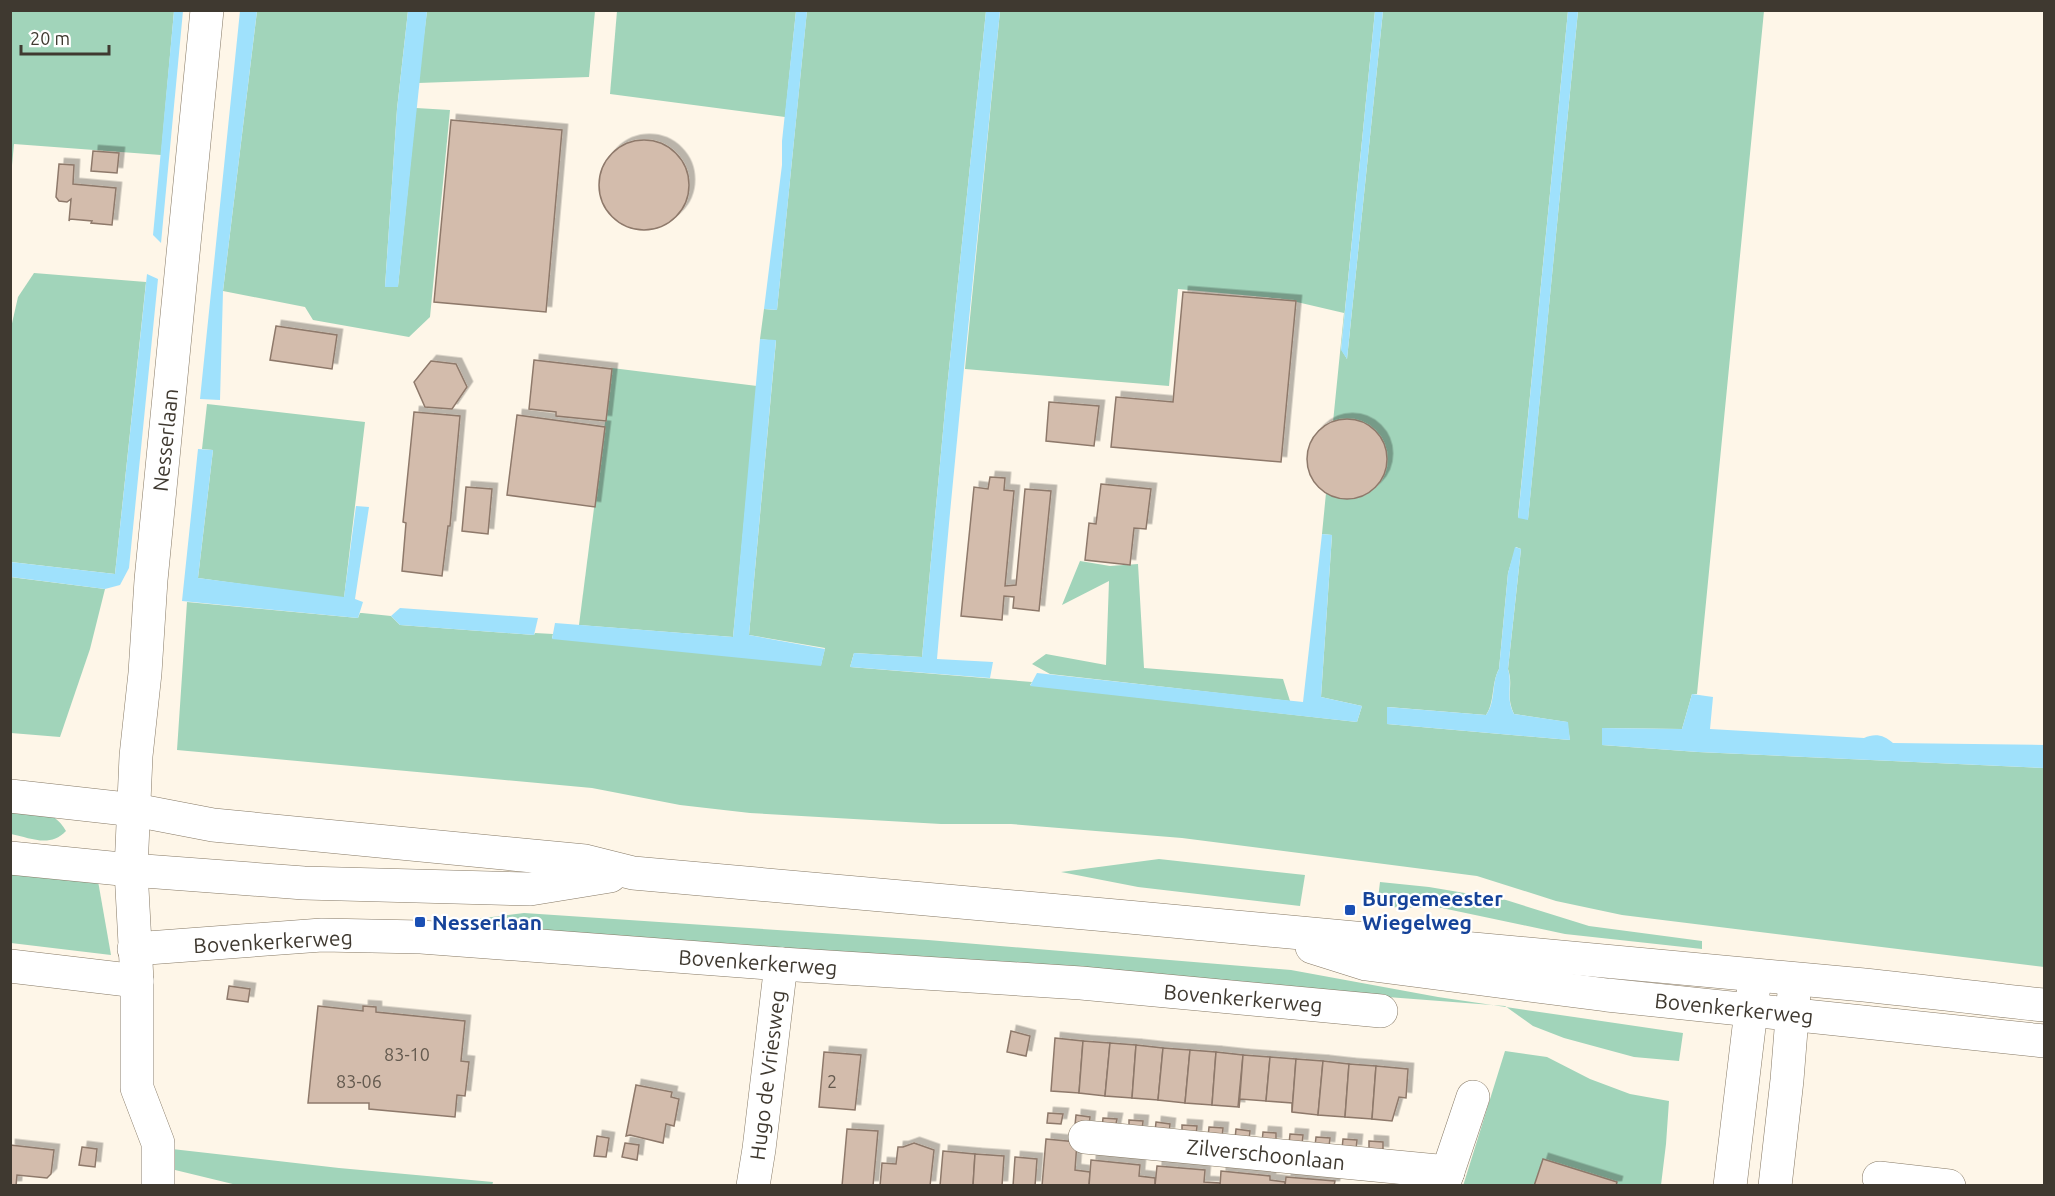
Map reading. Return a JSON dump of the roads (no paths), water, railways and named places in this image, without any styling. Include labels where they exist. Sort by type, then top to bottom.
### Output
[{"type":"street","name":"Nesserlaan","points":[[131,870],[136,756],[145,673],[151,580],[207,10]]},
{"type":"street","name":"Bovenkerkerweg","points":[[10,796],[135,810],[213,825],[585,861],[633,873],[1251,927],[2044,1005]]},
{"type":"street","name":"Bovenkerkerweg","points":[[10,858],[304,883],[530,889],[633,873]]},
{"type":"street","points":[[131,870],[136,981],[137,1088],[158,1143],[158,1185]]},
{"type":"street","name":"Bovenkerkerweg","points":[[1251,927],[1366,964],[1607,995],[2044,1041]]},
{"type":"street","name":"Bovenkerkerweg","points":[[134,948],[322,935],[421,936],[781,964],[1081,983],[1381,1011]]},
{"type":"street","name":"Hugo de Vriesweg","points":[[753,1185],[781,964]]},
{"type":"street","points":[[10,966],[136,981]]},
{"type":"street","points":[[1730,1185],[1755,977]]},
{"type":"street","points":[[1775,1185],[1795,980]]},
{"type":"street","name":"Zilverschoonlaan","points":[[1085,1137],[1445,1179],[1473,1097]]},
{"type":"street","points":[[1879,1178],[1949,1185]]},
{"type":"water","points":[[174,11],[183,11],[161,243],[153,235]]},
{"type":"water","points":[[240,11],[257,11],[223,291],[220,400],[200,399]]},
{"type":"water","points":[[408,11],[427,11],[398,287],[385,287],[397,109]]},
{"type":"water","points":[[796,11],[807,11],[777,310],[764,309],[782,165],[782,141]]},
{"type":"water","points":[[986,11],[1000,11],[937,659],[993,662],[990,678],[850,667],[854,653],[922,657]]},
{"type":"water","points":[[1375,11],[1383,11],[1347,359],[1341,350]]},
{"type":"water","points":[[1568,11],[1578,11],[1528,520],[1518,518]]},
{"type":"water","points":[[147,274],[158,279],[129,568],[120,585],[105,589],[11,577],[11,562],[115,574]]},
{"type":"water","points":[[760,339],[776,340],[749,635],[825,649],[821,666],[552,639],[555,623],[733,637]]},
{"type":"water","points":[[198,449],[213,450],[198,578],[344,597],[356,506],[369,507],[355,599],[363,602],[358,618],[182,601]]},
{"type":"water","points":[[1322,534],[1332,535],[1321,697],[1362,706],[1357,722],[1030,686],[1037,673],[1303,702]]},
{"type":"water","points":[[1515,547],[1521,549],[1508,669],[1511,708],[1514,714],[1568,722],[1570,740],[1387,724],[1387,707],[1486,715],[1491,704],[1499,669],[1508,573]]},
{"type":"water","points":[[400,608],[538,618],[534,635],[400,625],[391,616]]},
{"type":"water","points":[[1692,694],[1713,697],[1710,729],[1864,738],[1876,735],[1893,743],[2044,745],[2044,768],[1698,752],[1602,745],[1602,728],[1682,729]]},
{"type":"place","name":"Burgemeester Wiegelweg","points":[[1350,910]]},
{"type":"place","name":"Nesserlaan","points":[[420,922]]}]
